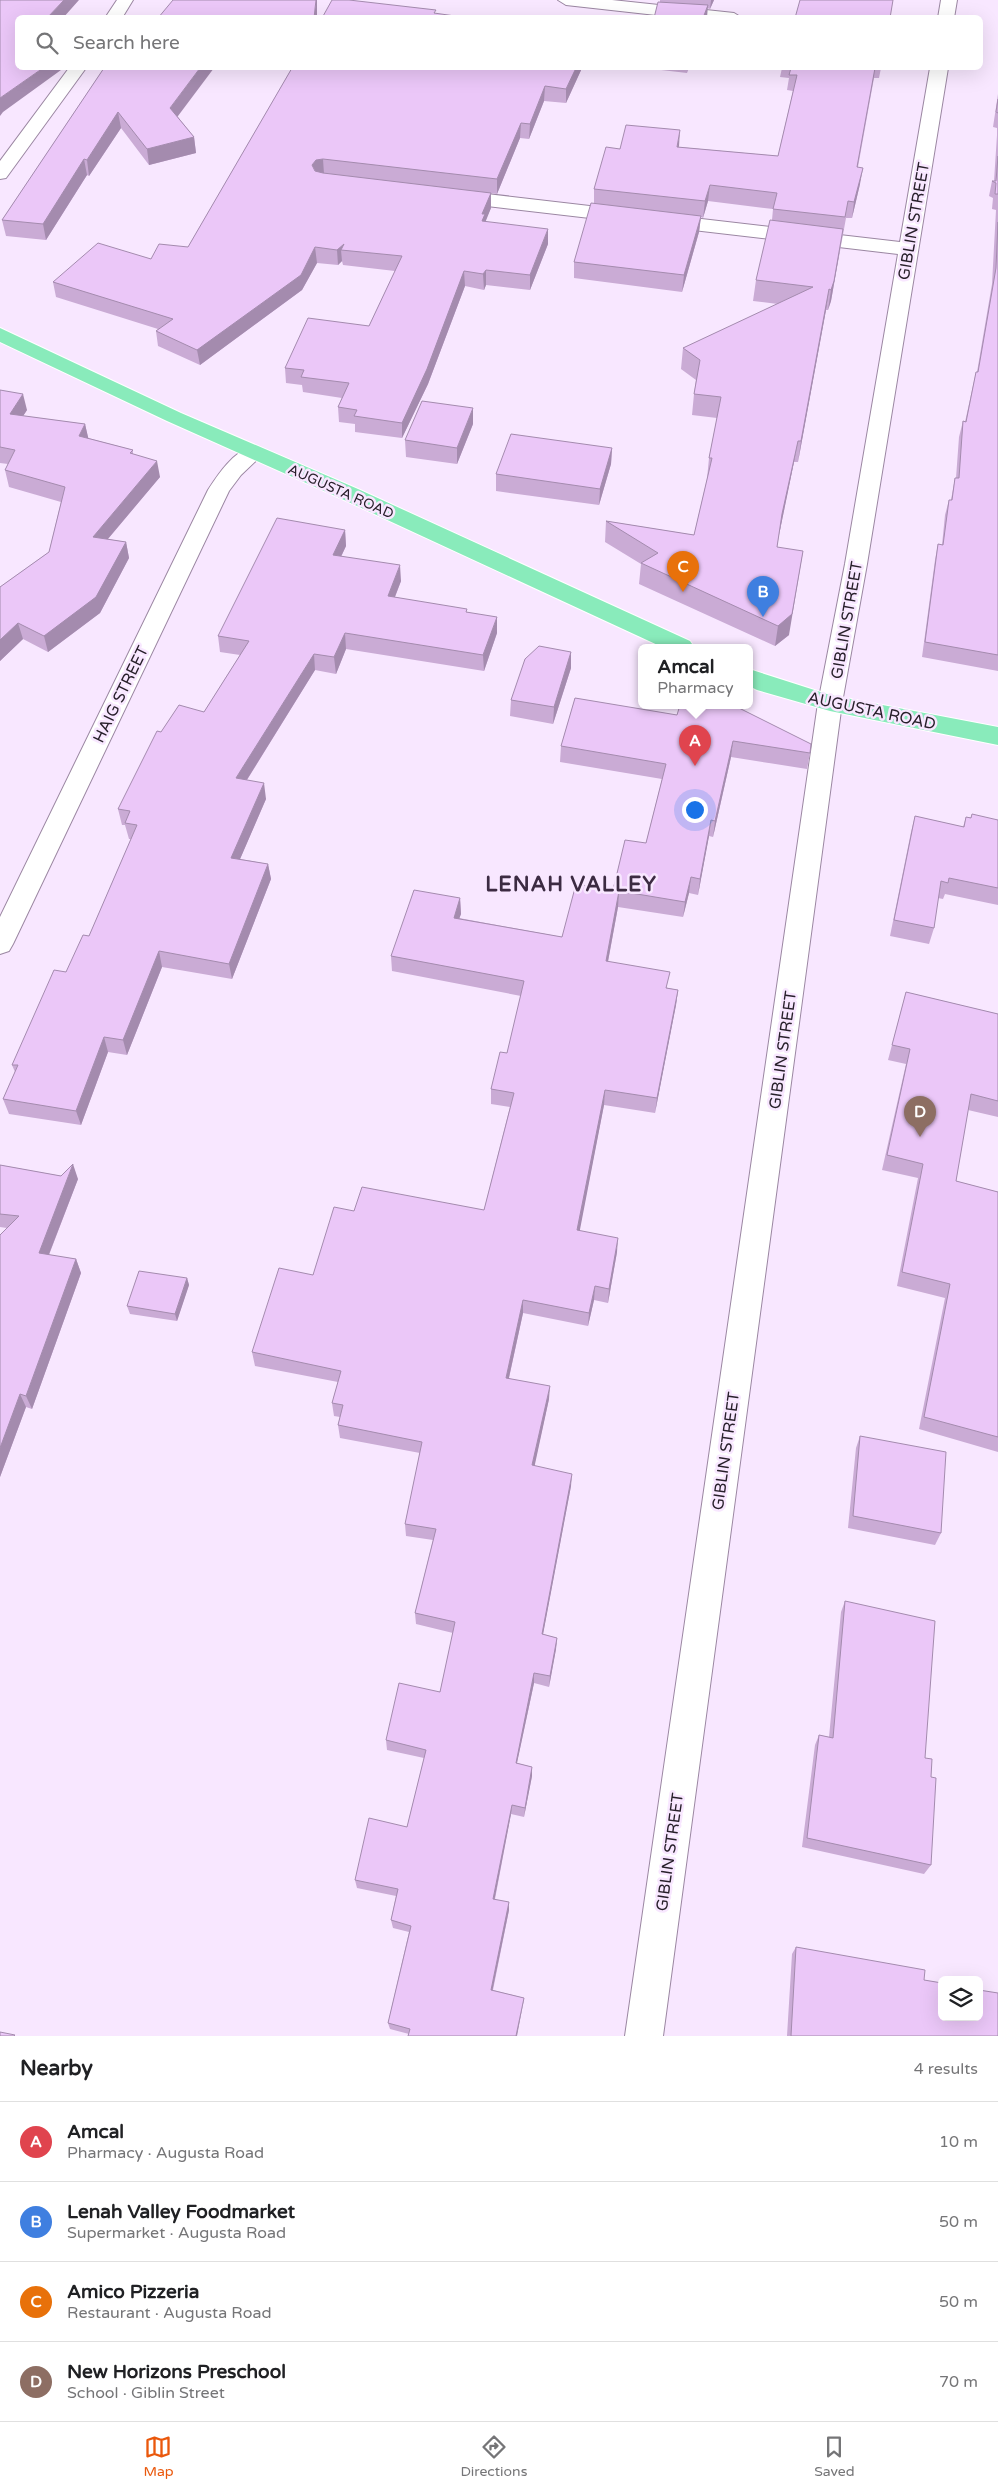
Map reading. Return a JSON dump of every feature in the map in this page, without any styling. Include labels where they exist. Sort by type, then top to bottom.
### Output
[{"type":"main road","name":"AUGUSTA ROAD","points":[[0,334],[253,453],[350,494],[675,644]]},
{"type":"main road","name":"AUGUSTA ROAD","points":[[753,679],[765,684],[830,702],[998,736]]},
{"type":"street","points":[[114,15],[125,0]]},
{"type":"street","points":[[566,0],[706,15]]},
{"type":"street","points":[[946,15],[949,0]]},
{"type":"street","points":[[0,174],[75,70]]},
{"type":"street","name":"GIBLIN STREET","points":[[644,2036],[830,702],[856,564],[939,70]]},
{"type":"street","points":[[433,194],[908,249]]},
{"type":"street","name":"HAIG STREET","points":[[0,944],[219,490],[233,470],[253,453]]},
{"type":"building","points":[[0,0],[64,0],[50,15],[15,15],[15,70],[40,70],[0,98]]},
{"type":"building","points":[[173,0],[316,0],[314,15],[160,15]]},
{"type":"building","points":[[332,0],[349,0],[436,10],[434,13],[448,15],[324,15]]},
{"type":"building","points":[[800,0],[893,0],[890,15],[796,15]]},
{"type":"building","points":[[658,2],[708,5],[704,15],[655,15]]},
{"type":"building","points":[[103,70],[198,70],[170,108],[194,137],[147,149],[118,112],[87,160],[84,159],[43,224],[2,220]]},
{"type":"building","points":[[291,70],[575,70],[566,89],[545,86],[530,124],[521,123],[497,179],[323,159],[316,160],[312,165],[315,171],[323,173],[491,193],[482,214],[485,214],[482,221],[548,229],[530,275],[486,270],[483,274],[464,271],[427,369],[402,423],[354,416],[357,410],[338,407],[349,383],[301,377],[304,370],[285,368],[308,318],[369,326],[402,256],[341,250],[344,244],[337,250],[315,247],[301,275],[197,350],[156,331],[173,319],[53,282],[98,243],[151,259],[159,244],[188,247]]},
{"type":"building","points":[[790,70],[875,70],[857,167],[863,168],[854,202],[848,201],[845,217],[773,209],[777,193],[710,185],[705,201],[594,189],[606,147],[620,149],[626,125],[680,130],[677,147],[778,156],[797,75],[789,75]]},
{"type":"building","points":[[998,156],[998,194],[995,194],[996,183],[992,181],[996,181]]},
{"type":"building","points":[[591,203],[701,216],[684,275],[574,262]]},
{"type":"building","points":[[770,220],[843,229],[834,281],[831,290],[829,289],[801,441],[798,441],[782,514],[777,547],[803,551],[792,614],[778,626],[641,563],[658,553],[606,521],[694,535],[712,458],[709,458],[721,397],[694,394],[700,360],[683,348],[813,287],[756,280]]},
{"type":"building","points":[[998,222],[998,655],[925,642],[938,544],[943,545],[949,500],[952,500],[955,478],[959,478],[963,421],[966,422],[976,372],[978,372],[996,268]]},
{"type":"building","points":[[0,390],[23,394],[10,414],[85,424],[79,436],[133,450],[130,453],[157,461],[93,537],[126,542],[96,597],[44,636],[18,623],[0,640],[0,587],[49,552],[65,487],[5,470],[15,450],[0,447]]},
{"type":"building","points":[[422,401],[473,408],[457,448],[405,440]]},
{"type":"building","points":[[511,434],[612,448],[600,489],[496,474]]},
{"type":"building","points":[[277,518],[345,530],[333,555],[400,565],[388,596],[467,609],[466,612],[497,617],[483,655],[345,633],[334,657],[314,654],[236,778],[264,783],[231,858],[268,864],[229,964],[159,951],[123,1040],[104,1037],[76,1111],[3,1099],[18,1065],[12,1065],[54,970],[66,972],[83,935],[89,936],[137,825],[125,823],[130,811],[118,809],[157,731],[161,732],[179,705],[204,712],[249,641],[218,636]]},
{"type":"building","points":[[539,646],[571,652],[554,707],[511,700],[525,659]]},
{"type":"building","points":[[575,698],[677,715],[679,709],[741,709],[811,744],[810,753],[733,741],[715,821],[711,820],[700,879],[691,877],[685,902],[619,891],[606,961],[670,972],[666,988],[678,990],[657,1098],[605,1090],[577,1230],[618,1238],[609,1289],[595,1286],[589,1313],[523,1300],[506,1378],[550,1386],[532,1465],[572,1474],[542,1634],[557,1638],[550,1676],[534,1673],[516,1763],[532,1767],[525,1808],[512,1805],[493,1899],[509,1902],[491,1990],[524,1998],[516,2036],[408,2036],[410,2029],[388,2023],[411,1926],[391,1920],[398,1889],[355,1880],[369,1818],[407,1827],[426,1750],[386,1740],[399,1683],[440,1692],[455,1622],[415,1613],[436,1529],[405,1524],[422,1442],[338,1425],[343,1405],[332,1403],[341,1371],[252,1352],[279,1268],[313,1275],[334,1207],[354,1211],[362,1187],[484,1210],[514,1093],[491,1089],[500,1052],[507,1053],[524,981],[391,956],[414,890],[460,898],[454,918],[562,937],[576,884],[613,890],[625,840],[646,843],[666,764],[561,746]]},
{"type":"building","points":[[972,814],[998,820],[998,888],[949,878],[948,883],[941,881],[934,928],[894,920],[915,816],[964,827],[966,817],[971,818]]},
{"type":"building","points":[[906,992],[998,1014],[998,1101],[971,1094],[956,1181],[998,1192],[998,1437],[924,1417],[950,1284],[902,1272],[923,1164],[887,1155],[910,1049],[892,1045]]},
{"type":"building","points":[[73,1164],[39,1253],[76,1259],[26,1396],[20,1394],[0,1448],[0,1235],[19,1216],[0,1214],[0,1165],[61,1176]]},
{"type":"building","points":[[139,1271],[187,1278],[175,1314],[127,1306]]},
{"type":"building","points":[[860,1436],[946,1452],[941,1533],[853,1516]]},
{"type":"building","points":[[845,1601],[935,1621],[925,1758],[932,1759],[931,1777],[936,1778],[931,1865],[807,1838],[819,1735],[833,1738]]},
{"type":"building","points":[[796,1947],[925,1970],[924,1980],[938,1982],[938,2021],[983,2021],[983,1991],[998,1993],[998,2036],[791,2036]]},
{"type":"building","points":[[0,2032],[15,2035],[0,2036]]},
{"type":"place","name":"Amico Pizzeria","points":[[683,592]]},
{"type":"place","name":"Lenah Valley Foodmarket","points":[[763,617]]},
{"type":"place","name":"Amcal","points":[[695,766]]},
{"type":"place","name":"New Horizons Preschool","points":[[920,1137]]},
{"type":"district","name":"LENAH VALLEY","points":[[571,884]]}]
